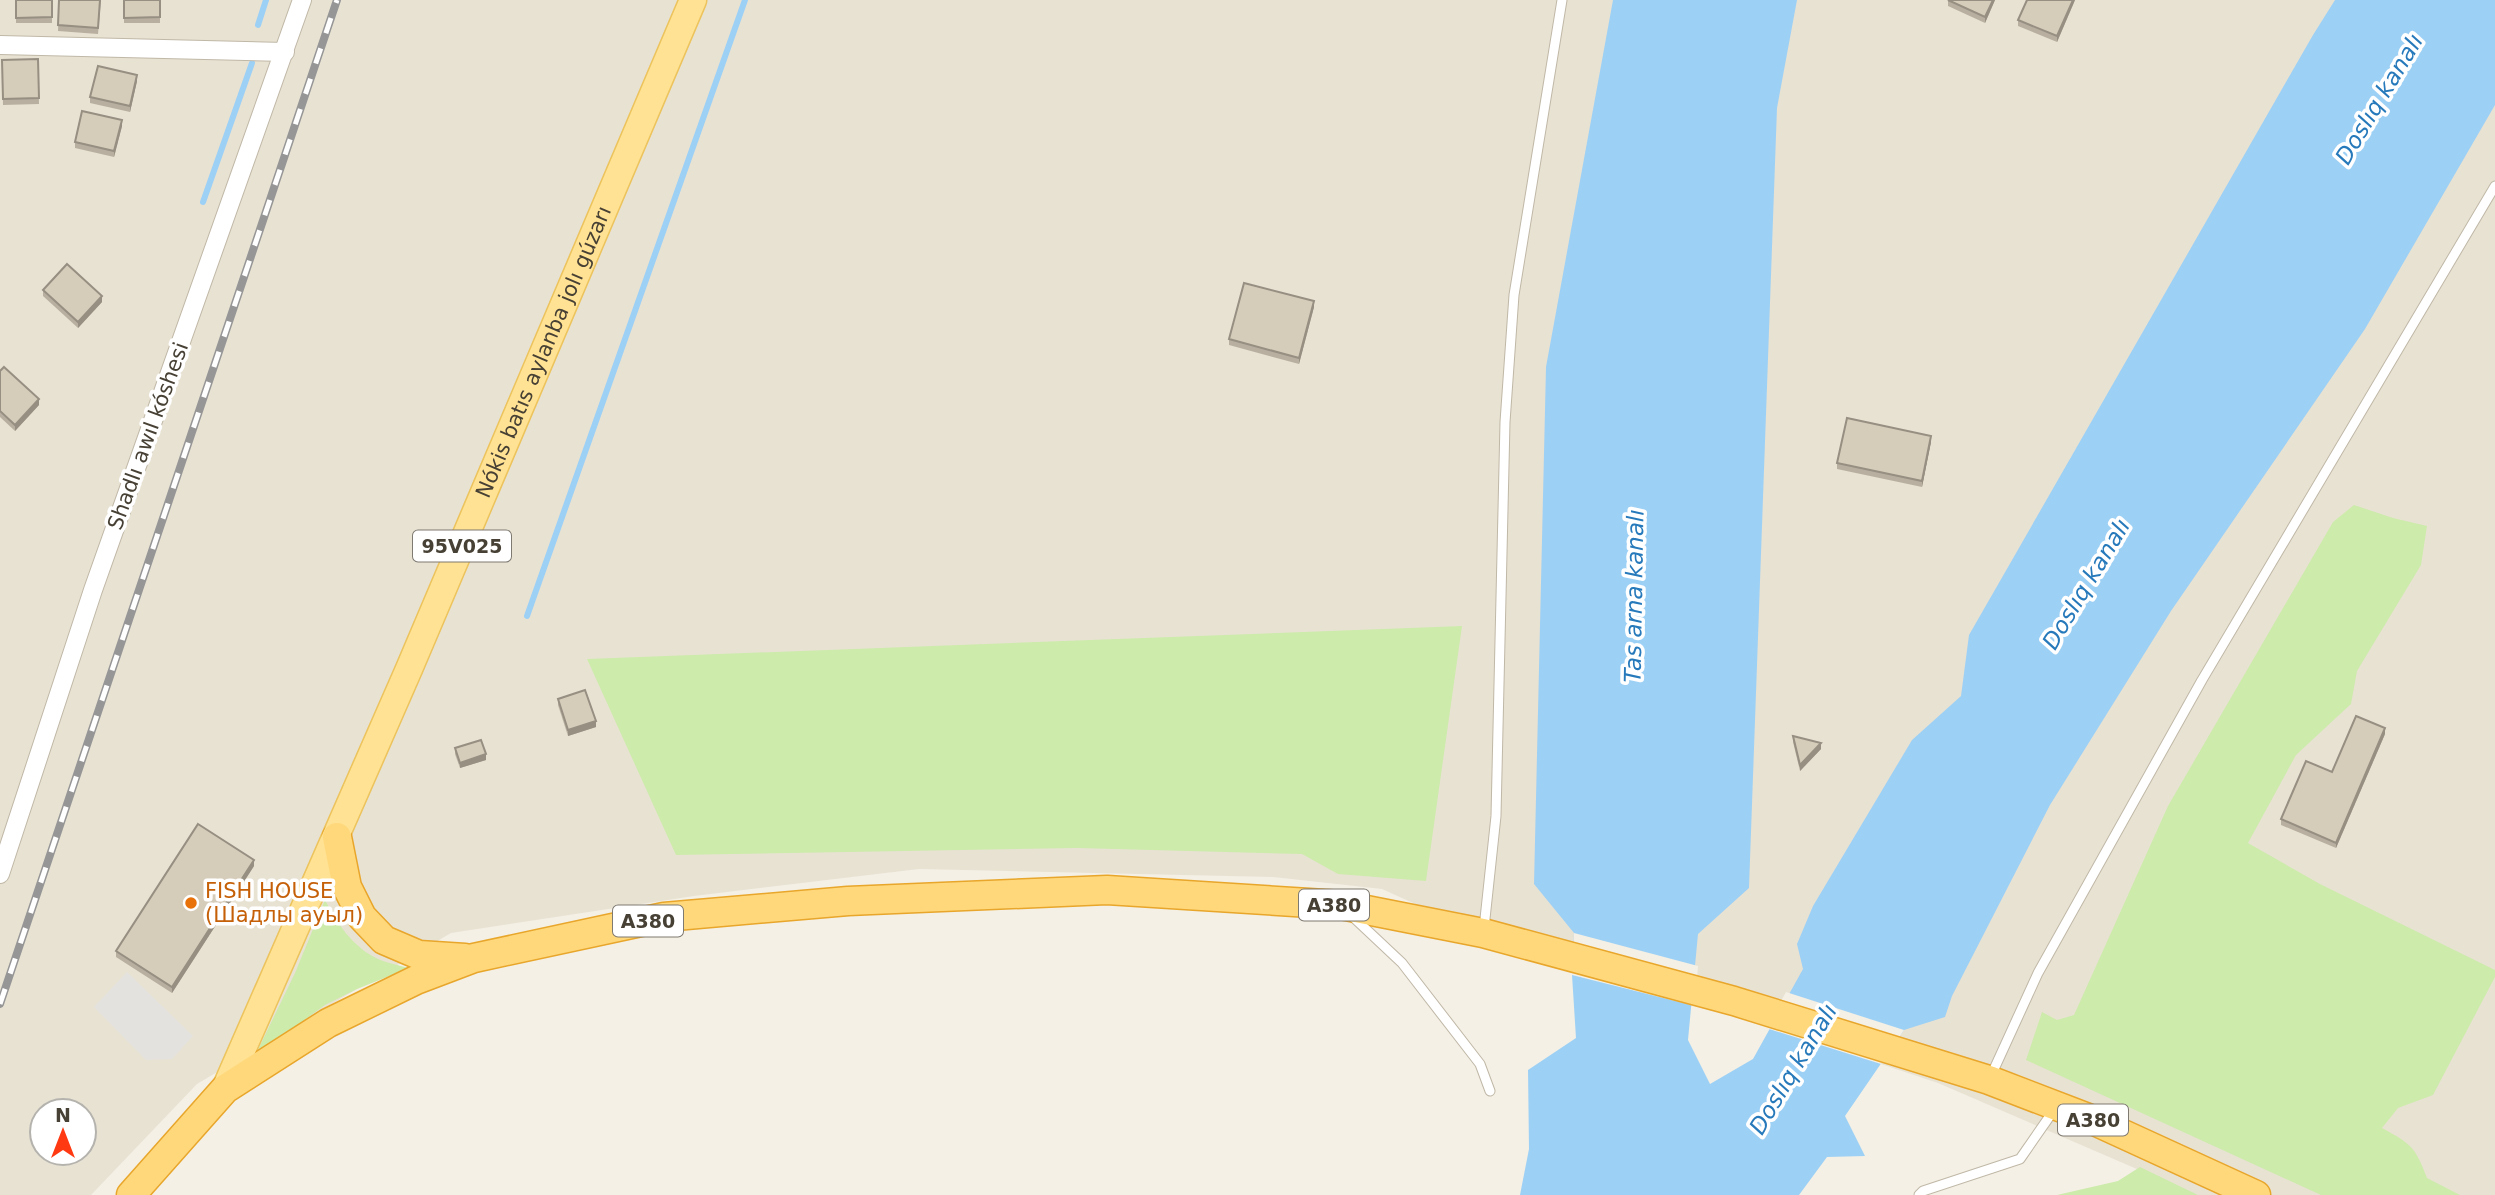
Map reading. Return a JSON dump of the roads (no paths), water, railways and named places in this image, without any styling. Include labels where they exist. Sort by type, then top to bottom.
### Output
[{"type":"highway","points":[[337,837],[347,887],[362,917],[384,940],[419,955],[474,958]]},
{"type":"highway","name":"A380","points":[[131,1195],[225,1089],[328,1023],[416,980],[474,958],[664,917],[848,901],[1107,890],[1341,905],[1483,933],[1757,1008],[1989,1080],[2088,1118],[2256,1195]]},
{"type":"main road","name":"Nókis batıs aylanba jolı gúzarı","points":[[225,1089],[337,837],[693,0]]},
{"type":"street","name":"Shadlı awıl kóshesi","points":[[0,874],[93,590],[302,0]]},
{"type":"street","points":[[0,45],[285,51]]},
{"type":"lane","points":[[1483,933],[1496,816],[1504,422],[1514,295],[1562,0]]},
{"type":"lane","points":[[1989,1080],[2038,973],[2202,680],[2495,186]]},
{"type":"lane","points":[[1341,905],[1402,962],[1480,1064],[1490,1091]]},
{"type":"lane","points":[[1919,1195],[1923,1191],[2020,1159],[2057,1106]]},
{"type":"water","points":[[1613,0],[1797,0],[1777,108],[1749,888],[1698,934],[1688,1040],[1710,1084],[1753,1059],[1803,969],[1797,944],[1813,906],[1912,740],[1961,696],[1969,635],[2335,0],[2495,0],[2495,105],[2365,329],[2171,611],[2050,805],[1952,996],[1945,1017],[1904,1030],[1845,1116],[1865,1156],[1827,1157],[1799,1195],[1520,1195],[1529,1149],[1528,1070],[1576,1038],[1572,975],[1574,933],[1534,884],[1546,367]]},
{"type":"waterway","points":[[258,25],[266,0]]},
{"type":"waterway","points":[[527,616],[745,0]]},
{"type":"waterway","points":[[203,202],[252,63]]},
{"type":"railway","points":[[0,1004],[337,0]]},
{"type":"place","name":"FISH HOUSE (Шадлы ауыл)","points":[[191,903]]},
{"type":"water label","name":"Doslıq kanalı","points":[[2379,99]]},
{"type":"water label","name":"Doslıq kanalı","points":[[2086,584]]},
{"type":"water label","name":"Tas arna kanalı","points":[[1634,596]]},
{"type":"water label","name":"Doslıq kanalı","points":[[1793,1069]]}]
